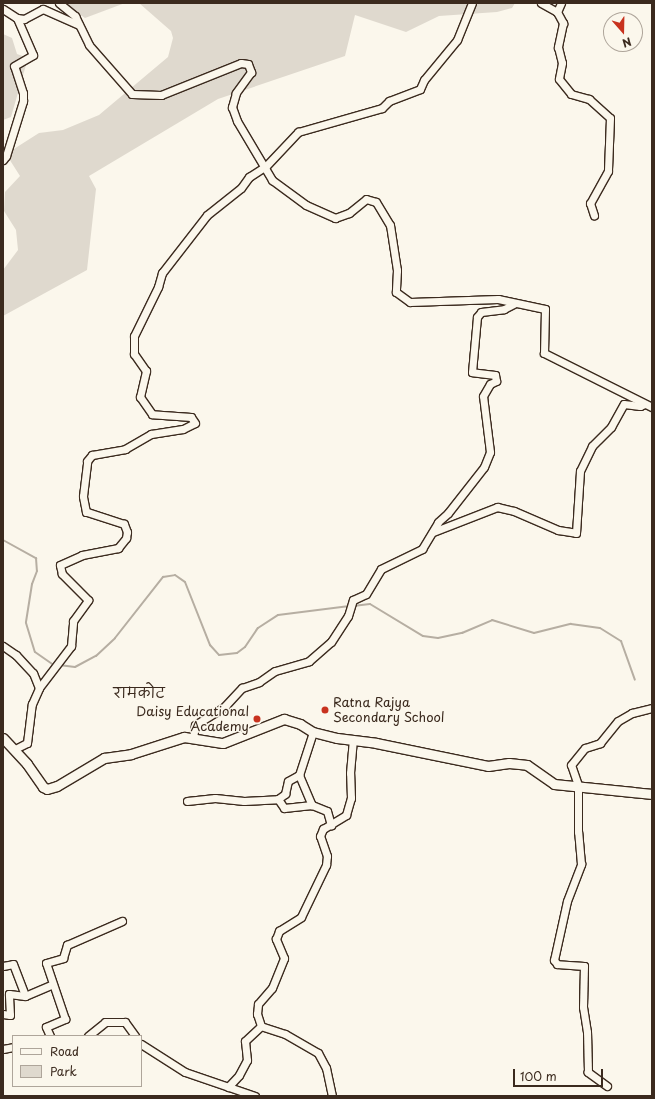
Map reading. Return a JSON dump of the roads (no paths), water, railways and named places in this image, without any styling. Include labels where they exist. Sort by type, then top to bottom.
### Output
[{"type":"main road","points":[[3,738],[15,749],[43,787],[47,788],[61,784],[104,758],[131,754],[174,738],[193,738],[223,743],[284,718],[300,724],[313,732],[353,740],[488,766],[509,763],[527,765],[554,784],[578,785],[652,794]]},
{"type":"street","points":[[59,3],[75,16],[89,45],[132,94],[161,95],[241,63],[248,64],[251,72],[236,93],[232,107],[237,121],[266,166],[272,180],[306,205],[335,218],[349,213],[366,199],[376,202],[390,225],[397,270],[396,292],[410,302],[498,299],[514,304],[545,309],[544,353],[649,405]]},
{"type":"street","points":[[15,749],[27,743],[32,704],[39,688],[71,646],[73,621],[88,600],[62,574],[60,565],[82,555],[118,548],[127,532],[124,524],[119,521],[86,512],[83,496],[87,461],[92,455],[125,449],[151,434],[183,429],[195,422],[192,416],[152,414],[141,402],[140,392],[146,371],[132,347],[136,328],[158,287],[162,273],[181,246],[207,215],[241,188],[249,177],[266,166],[298,132],[382,108],[389,101],[420,89],[424,80],[457,40],[472,3]]},
{"type":"street","points":[[541,3],[557,12],[563,23],[558,47],[562,63],[560,79],[571,94],[589,99],[610,118],[608,171],[590,203],[594,215]]},
{"type":"street","points":[[557,12],[560,3]]},
{"type":"street","points":[[3,9],[16,18],[33,56],[14,66],[23,93],[23,101],[6,156],[3,160]]},
{"type":"street","points":[[16,18],[27,18],[43,9],[81,26]]},
{"type":"street","points":[[193,738],[196,725],[225,706],[242,688],[259,682],[275,671],[309,661],[331,642],[348,616],[353,600],[366,594],[380,569],[422,549],[438,522],[448,513],[484,467],[490,452],[483,396],[490,384],[496,381],[495,375],[472,372],[477,317],[481,312],[504,309],[514,304]]},
{"type":"street","points":[[433,532],[497,507],[514,511],[558,530],[576,533],[580,471],[592,446],[611,427],[624,404],[640,406],[649,405]]},
{"type":"street","points":[[3,646],[16,655],[33,673],[39,688]]},
{"type":"street","points":[[607,1086],[588,1072],[587,1032],[583,1006],[584,966],[557,964],[554,960],[567,901],[581,864],[578,832],[578,785],[571,765],[577,755],[585,748],[600,743],[618,721],[632,713],[652,708]]},
{"type":"street","points":[[312,805],[300,775],[313,732]]},
{"type":"street","points":[[261,1026],[257,1014],[258,1004],[272,988],[284,958],[276,939],[278,931],[301,917],[310,903],[327,856],[320,836],[323,829],[346,815],[351,798],[350,773],[353,740]]},
{"type":"street","points":[[187,800],[215,798],[244,801],[278,799],[285,794],[288,781],[300,775]]},
{"type":"street","points":[[278,799],[284,808],[312,805],[328,811],[331,825]]},
{"type":"street","points":[[50,1035],[46,1027],[65,1019],[46,964],[62,958],[67,945],[122,921]]},
{"type":"street","points":[[3,966],[13,964],[25,996]]},
{"type":"street","points":[[3,1014],[10,1015],[9,994],[25,996],[53,984]]},
{"type":"street","points":[[89,1035],[105,1022],[125,1022],[134,1035]]},
{"type":"street","points":[[228,1087],[239,1075],[247,1060],[245,1041],[261,1026]]},
{"type":"street","points":[[261,1026],[285,1034],[318,1053],[326,1068],[332,1096]]},
{"type":"street","points":[[142,1045],[185,1072],[255,1096]]},
{"type":"waterway","points":[[3,540],[36,558],[37,571],[32,584],[26,623],[35,652],[52,664]]},
{"type":"waterway","points":[[59,665],[75,667],[96,656],[115,638],[163,577],[175,575],[185,582],[210,645],[219,655],[237,653],[245,647],[258,628],[278,615],[349,606]]},
{"type":"waterway","points":[[353,606],[370,604],[423,636],[438,638],[462,633],[492,620],[534,633],[571,624],[600,628],[621,641],[635,680]]},
{"type":"place","name":"Ratna Rajya Secondary School","points":[[325,710]]},
{"type":"place","name":"Daisy Educational Academy","points":[[257,719]]},
{"type":"district","name":"रामकोट","points":[[139,693]]}]
